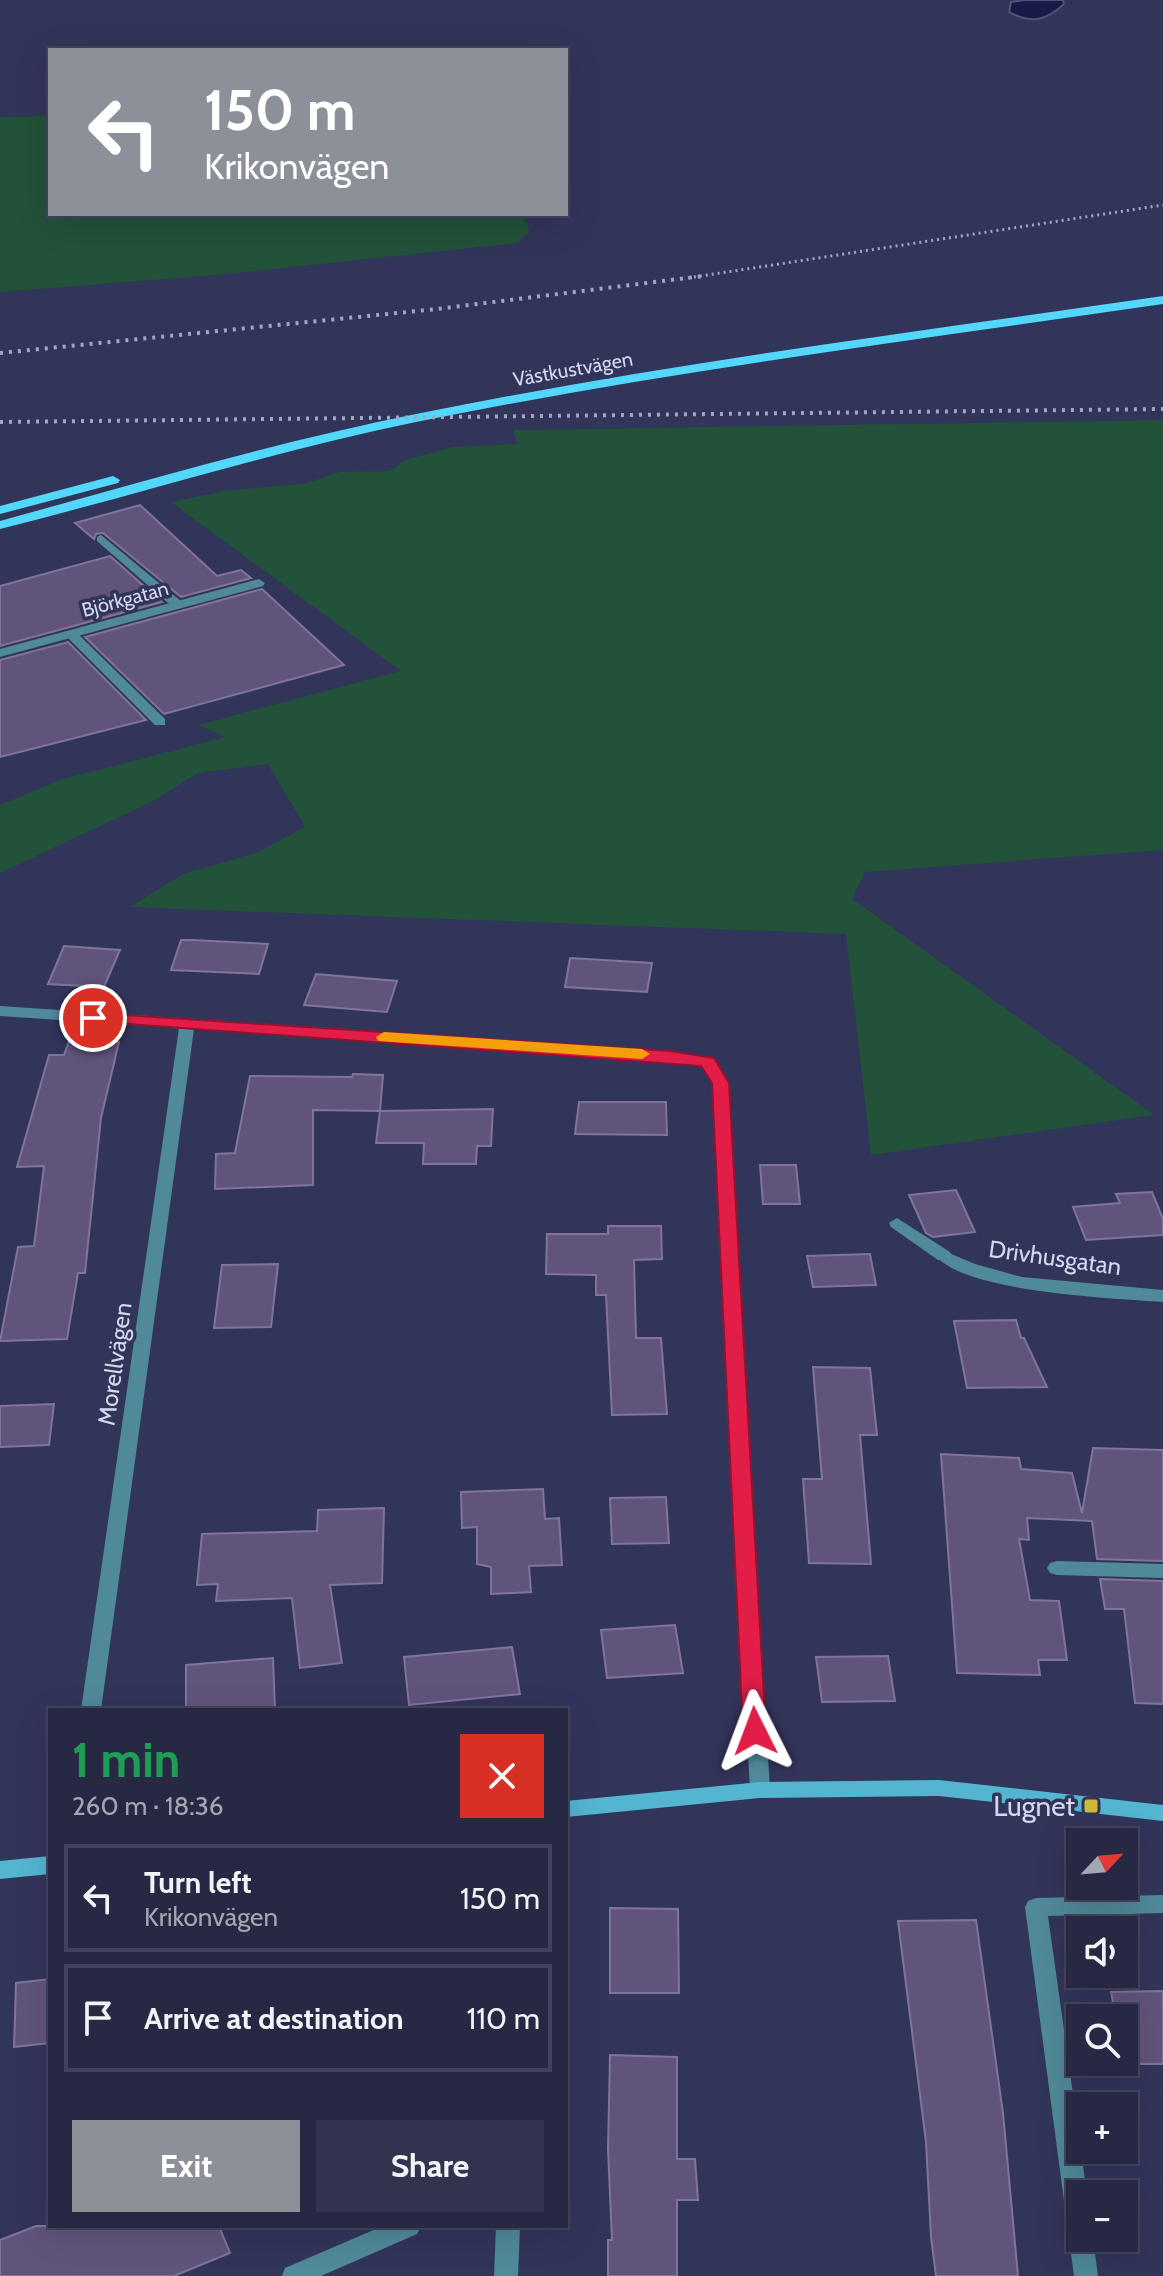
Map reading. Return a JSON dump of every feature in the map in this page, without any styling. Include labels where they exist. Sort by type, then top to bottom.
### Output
[{"type":"main road","name":"Västkustvägen","points":[[0,510],[258,443],[443,400],[646,364],[1163,287]]},
{"type":"main road","name":"Västkustvägen","points":[[0,525],[413,418],[655,375],[1163,300]]},
{"type":"street","points":[[101,539],[178,605]]},
{"type":"street","name":"Björkgatan","points":[[0,653],[259,583]]},
{"type":"street","points":[[71,634],[160,722]]},
{"type":"street","points":[[0,1011],[671,1056],[708,1062],[720,1083],[760,1790]]},
{"type":"street","name":"Morellvägen","points":[[91,1708],[187,1025]]},
{"type":"street","name":"Drivhusgatan","points":[[897,1223],[969,1270],[1034,1284],[1163,1296]]},
{"type":"street","points":[[1057,1568],[1163,1571]]},
{"type":"street","points":[[568,1809],[760,1790],[939,1788],[1163,1813]]},
{"type":"street","points":[[0,1870],[48,1865]]},
{"type":"street","points":[[1073,2180],[1036,1907],[1163,1904]]},
{"type":"street","points":[[294,2276],[404,2228]]},
{"type":"street","points":[[506,2276],[508,2228]]},
{"type":"street","points":[[1083,2252],[1086,2276]]},
{"type":"green space","points":[[48,116],[48,216],[523,216],[530,230],[518,243],[215,275],[0,292],[0,117]]},
{"type":"green space","points":[[1163,420],[1163,850],[865,872],[852,899],[1154,1115],[871,1155],[846,934],[130,907],[185,873],[254,854],[305,827],[268,764],[198,773],[151,802],[0,873],[0,805],[63,779],[226,737],[198,725],[401,671],[171,502],[225,491],[307,483],[339,472],[390,471],[405,460],[453,447],[518,444],[513,430]]},
{"type":"shaded area","points":[[1063,0],[1064,4],[1038,19],[1009,12],[1011,2]]},
{"type":"building","points":[[140,505],[217,576],[241,570],[251,578],[181,597],[103,533],[96,534],[94,539],[75,523]]},
{"type":"building","points":[[110,556],[162,602],[0,646],[0,586]]},
{"type":"building","points":[[262,589],[344,665],[164,714],[85,637]]},
{"type":"building","points":[[68,642],[146,720],[0,757],[0,660]]},
{"type":"building","points":[[181,940],[268,944],[259,974],[171,970]]},
{"type":"building","points":[[64,946],[120,950],[104,987],[48,984]]},
{"type":"building","points":[[570,958],[652,963],[647,992],[565,987]]},
{"type":"building","points":[[316,974],[397,981],[387,1012],[304,1005]]},
{"type":"building","points":[[69,1041],[119,1042],[101,1118],[85,1273],[78,1273],[67,1339],[0,1341],[18,1247],[34,1246],[44,1166],[17,1167],[49,1055],[64,1055]]},
{"type":"building","points":[[353,1074],[383,1075],[380,1111],[313,1110],[313,1185],[215,1189],[216,1154],[235,1153],[250,1076],[352,1077]]},
{"type":"building","points":[[579,1102],[666,1102],[667,1135],[575,1134]]},
{"type":"building","points":[[493,1109],[491,1146],[477,1146],[476,1164],[423,1164],[424,1143],[376,1143],[380,1111]]},
{"type":"building","points":[[760,1165],[796,1165],[800,1204],[763,1204]]},
{"type":"building","points":[[956,1190],[975,1232],[933,1237],[926,1233],[909,1195]]},
{"type":"building","points":[[1152,1192],[1163,1219],[1163,1235],[1086,1240],[1073,1207],[1120,1203],[1116,1194]]},
{"type":"building","points":[[608,1226],[661,1226],[662,1259],[634,1260],[636,1338],[661,1338],[667,1414],[612,1415],[606,1295],[596,1295],[596,1275],[546,1274],[547,1234],[608,1234]]},
{"type":"building","points":[[870,1254],[876,1285],[813,1287],[807,1256]]},
{"type":"building","points":[[278,1264],[271,1327],[214,1328],[222,1265]]},
{"type":"building","points":[[1016,1320],[1021,1338],[1024,1338],[1047,1387],[967,1388],[954,1321]]},
{"type":"building","points":[[813,1367],[870,1368],[877,1435],[860,1435],[871,1564],[809,1563],[803,1479],[822,1479]]},
{"type":"building","points":[[54,1404],[49,1445],[0,1447],[0,1406]]},
{"type":"building","points":[[1093,1448],[1163,1450],[1163,1561],[1097,1559],[1092,1521],[1027,1518],[1029,1540],[1019,1539],[1030,1600],[1059,1601],[1067,1660],[1038,1660],[1040,1675],[957,1673],[941,1454],[1019,1458],[1021,1469],[1072,1473],[1082,1513]]},
{"type":"building","points":[[543,1489],[545,1519],[559,1518],[562,1565],[529,1566],[531,1592],[491,1594],[491,1567],[477,1564],[477,1527],[462,1528],[461,1492]]},
{"type":"building","points":[[666,1497],[669,1543],[612,1544],[610,1498]]},
{"type":"building","points":[[384,1508],[382,1583],[330,1585],[342,1663],[300,1668],[292,1598],[216,1601],[218,1584],[197,1585],[202,1534],[317,1531],[318,1510]]},
{"type":"building","points":[[1100,1579],[1163,1581],[1163,1704],[1135,1703],[1124,1609],[1105,1609]]},
{"type":"building","points":[[675,1625],[683,1673],[607,1678],[601,1630]]},
{"type":"building","points":[[512,1647],[520,1694],[409,1705],[404,1657]]},
{"type":"building","points":[[888,1656],[895,1701],[822,1702],[816,1657]]},
{"type":"building","points":[[273,1658],[275,1708],[186,1708],[186,1665]]},
{"type":"building","points":[[610,1908],[678,1909],[679,1993],[610,1993]]},
{"type":"building","points":[[976,1920],[1003,2113],[1018,2276],[936,2276],[931,2237],[926,2142],[898,1921]]},
{"type":"building","points":[[48,1979],[48,2043],[14,2047],[16,1983]]},
{"type":"building","points":[[1163,1991],[1163,2064],[1138,2064],[1138,2004],[1113,2004],[1111,1992]]},
{"type":"building","points":[[610,2055],[677,2057],[677,2159],[695,2159],[698,2200],[677,2200],[677,2276],[608,2276],[608,2240],[612,2240],[608,2149]]},
{"type":"building","points":[[36,2226],[220,2228],[230,2253],[174,2276],[0,2276],[0,2240]]},
{"type":"railway","points":[[693,277],[1163,205]]},
{"type":"railway","points":[[693,277],[703,276]]},
{"type":"railway","points":[[0,353],[437,309],[693,277]]},
{"type":"railway","points":[[688,278],[693,277]]},
{"type":"railway","points":[[0,422],[1163,409]]},
{"type":"slow traffic","points":[[384,1037],[642,1054]]},
{"type":"place","name":"Lugnet","points":[[1091,1806]]},
{"type":"route","points":[[93,1018],[671,1056],[708,1062],[720,1083],[755,1731]]}]
